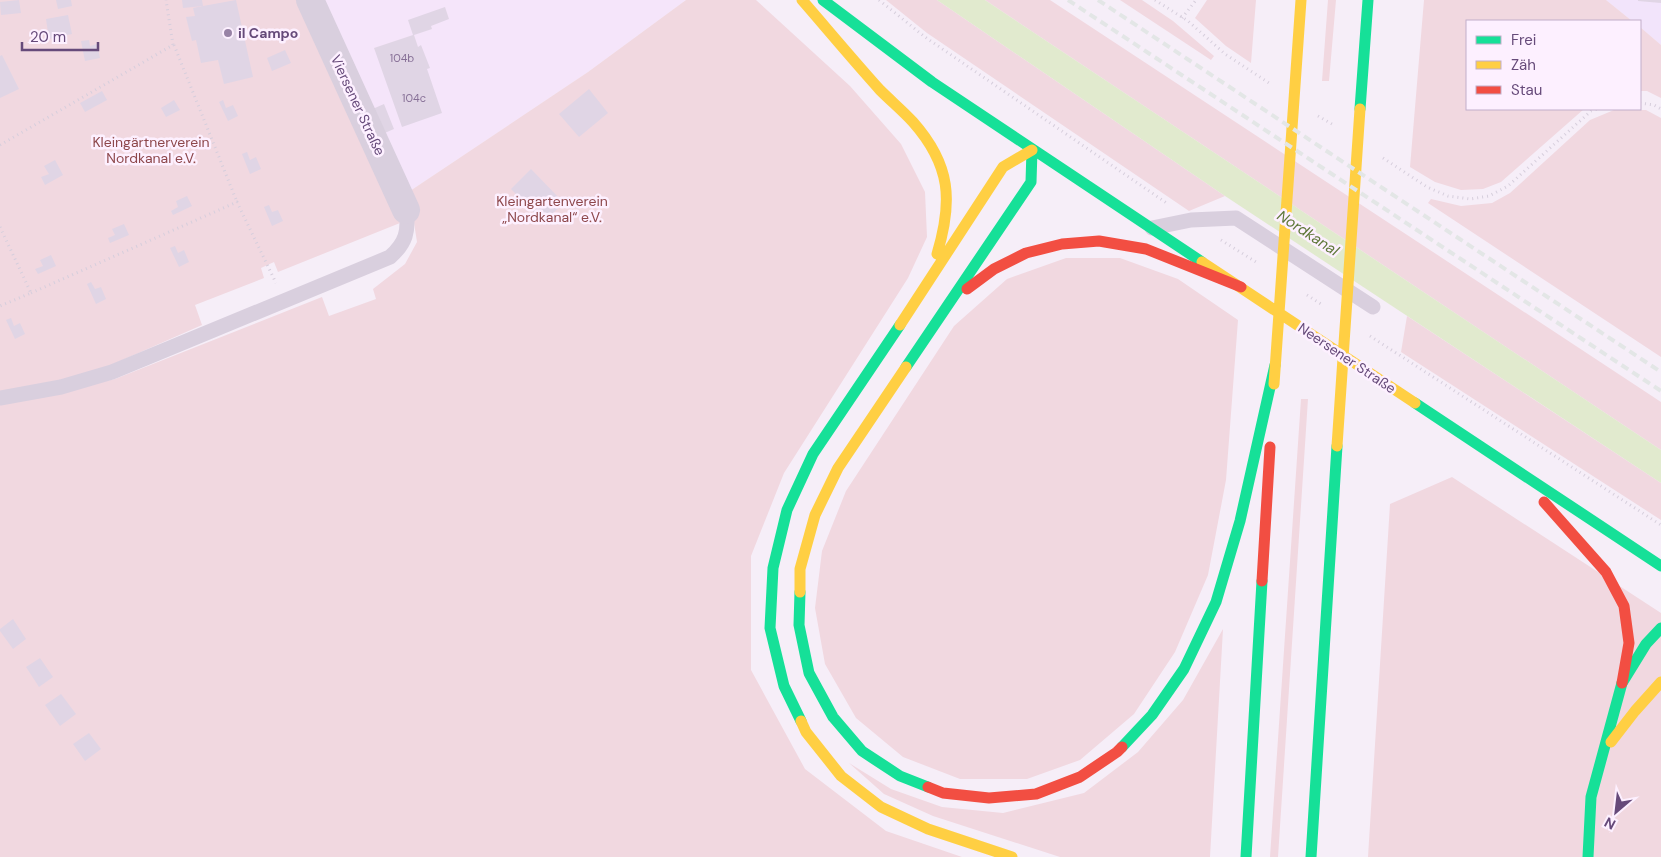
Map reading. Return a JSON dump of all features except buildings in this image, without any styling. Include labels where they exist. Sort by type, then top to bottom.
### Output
[{"type":"main road","points":[[802,0],[878,87],[917,126],[940,162],[949,197],[945,231],[926,286]]},
{"type":"main road","name":"Neersener Straße","points":[[823,0],[932,82],[1032,150],[1241,286],[1661,566]]},
{"type":"main road","points":[[1246,857],[1275,365],[1301,0]]},
{"type":"main road","points":[[1311,857],[1339,408],[1368,0]]},
{"type":"main road","points":[[1012,857],[928,829],[881,807],[841,776],[806,732],[784,686],[770,628],[773,568],[787,510],[813,454],[1003,167],[1032,150]]},
{"type":"main road","points":[[1032,150],[1031,182],[838,468],[815,515],[800,568],[799,625],[809,673],[833,717],[862,751],[900,776],[943,793],[989,798],[1036,794],[1080,777],[1117,752],[1152,715],[1184,669],[1216,602],[1240,521],[1275,365]]},
{"type":"main road","points":[[950,302],[994,269],[1026,253],[1062,244],[1099,241],[1146,249],[1241,286]]},
{"type":"main road","points":[[1495,457],[1558,515],[1606,572],[1624,606],[1629,643],[1622,683],[1592,797],[1588,857]]},
{"type":"main road","points":[[1622,683],[1646,644],[1661,628]]},
{"type":"main road","points":[[1605,752],[1635,711],[1661,682]]},
{"type":"street","name":"Viersener Straße","points":[[310,0],[406,210]]},
{"type":"lane","points":[[0,398],[61,388],[112,372],[390,257],[399,249],[405,238],[408,224],[406,210]]},
{"type":"lane","points":[[1152,228],[1191,220],[1236,218],[1373,307]]},
{"type":"path","points":[[166,0],[174,45],[237,202],[284,300]]},
{"type":"path","points":[[1182,18],[1196,0]]},
{"type":"path","points":[[0,145],[174,45]]},
{"type":"path","points":[[1641,103],[1654,105],[1661,109]]},
{"type":"path","points":[[0,306],[237,202]]},
{"type":"path","points":[[0,227],[31,293]]},
{"type":"shaded area","points":[[320,0],[686,0],[588,72],[407,193]]},
{"type":"shaded area","points":[[1606,0],[1661,0],[1661,45],[1641,28],[1641,20],[1631,20]]},
{"type":"green space","name":"Kleingärtnerverein Nordkanal e.V.","points":[[0,0],[299,0],[400,223],[278,272],[274,262],[261,268],[264,278],[195,305],[202,325],[109,366],[58,384],[0,393]]},
{"type":"green space","name":"Kleingartenverein „Nordkanal“ e.V.","points":[[686,0],[756,0],[850,86],[901,144],[925,192],[927,237],[908,278],[784,473],[751,556],[751,670],[805,769],[886,831],[962,857],[0,857],[0,403],[115,379],[322,297],[329,316],[376,299],[373,289],[405,264],[417,242],[407,193],[588,72]]},
{"type":"green space","points":[[886,0],[937,0],[1225,196],[1189,211],[927,33]]},
{"type":"green space","points":[[985,0],[1050,0],[1661,402],[1661,450]]},
{"type":"green space","points":[[1120,0],[1142,0],[1173,21],[1214,56],[1211,60]]},
{"type":"green space","points":[[1207,0],[1256,0],[1251,63],[1226,46],[1195,18]]},
{"type":"green space","points":[[1328,0],[1336,0],[1329,81],[1322,81]]},
{"type":"green space","points":[[1424,0],[1606,0],[1631,20],[1466,20],[1466,110],[1583,110],[1501,182],[1483,189],[1461,190],[1435,182],[1410,167]]},
{"type":"green space","points":[[1641,28],[1661,45],[1661,98],[1647,91],[1641,91]]},
{"type":"green space","points":[[1614,110],[1646,110],[1661,118],[1661,357],[1428,203],[1431,199],[1461,206],[1492,203],[1510,193],[1590,120]]},
{"type":"green space","points":[[1066,258],[1120,258],[1178,279],[1238,320],[1226,480],[1208,575],[1175,652],[1134,714],[1080,760],[1027,779],[960,779],[903,757],[856,718],[825,664],[815,608],[822,551],[846,491],[954,326],[1007,279]]},
{"type":"green space","points":[[1407,316],[1661,483],[1661,520],[1401,352]]},
{"type":"green space","points":[[1301,399],[1308,399],[1278,857],[1270,857]]},
{"type":"green space","points":[[1452,477],[1661,613],[1661,857],[1368,857],[1390,504]]},
{"type":"green space","points":[[1223,629],[1210,857],[1060,857],[933,816],[884,794],[849,763],[891,789],[942,807],[1003,813],[1084,793],[1138,752],[1183,700]]},
{"type":"water","name":"Nordkanal","points":[[937,0],[985,0],[1661,450],[1661,483],[1225,196]]},
{"type":"railway","points":[[1068,0],[1661,391]]},
{"type":"railway","points":[[1098,0],[1661,372]]},
{"type":"traffic: fast","points":[[823,0],[932,82],[1202,262]]},
{"type":"traffic: fast","points":[[1360,109],[1368,0]]},
{"type":"traffic: fast","points":[[906,367],[1031,182],[1032,150]]},
{"type":"traffic: fast","points":[[801,721],[784,686],[770,628],[773,568],[787,510],[813,454],[900,325]]},
{"type":"traffic: fast","points":[[1122,747],[1152,715],[1184,669],[1216,602],[1240,521],[1275,365]]},
{"type":"traffic: fast","points":[[1415,403],[1661,566]]},
{"type":"traffic: fast","points":[[1311,857],[1337,446]]},
{"type":"traffic: fast","points":[[1246,857],[1262,581]]},
{"type":"traffic: fast","points":[[800,592],[799,625],[809,673],[833,717],[862,751],[900,776],[928,787]]},
{"type":"traffic: fast","points":[[1588,857],[1591,797],[1622,683],[1646,644],[1661,628]]},
{"type":"traffic: slow","points":[[802,0],[880,90],[913,122],[935,153],[942,169],[946,200],[945,217],[937,254]]},
{"type":"traffic: slow","points":[[1274,384],[1301,0]]},
{"type":"traffic: slow","points":[[1337,446],[1360,109]]},
{"type":"traffic: slow","points":[[900,325],[1003,167],[1032,150]]},
{"type":"traffic: slow","points":[[1202,262],[1415,403]]},
{"type":"traffic: slow","points":[[800,592],[800,569],[815,515],[838,468],[906,367]]},
{"type":"traffic: slow","points":[[1611,742],[1661,682]]},
{"type":"traffic: slow","points":[[801,721],[806,732],[841,776],[881,807],[928,829],[1012,857]]},
{"type":"traffic: jam","points":[[967,289],[994,269],[1026,253],[1062,244],[1099,241],[1146,249],[1241,287]]},
{"type":"traffic: jam","points":[[1262,581],[1270,447]]},
{"type":"traffic: jam","points":[[1544,502],[1606,572],[1624,606],[1629,643],[1622,683]]},
{"type":"traffic: jam","points":[[928,787],[943,793],[989,798],[1036,794],[1080,777],[1122,747]]},
{"type":"place","name":"il Campo","points":[[228,33]]}]
